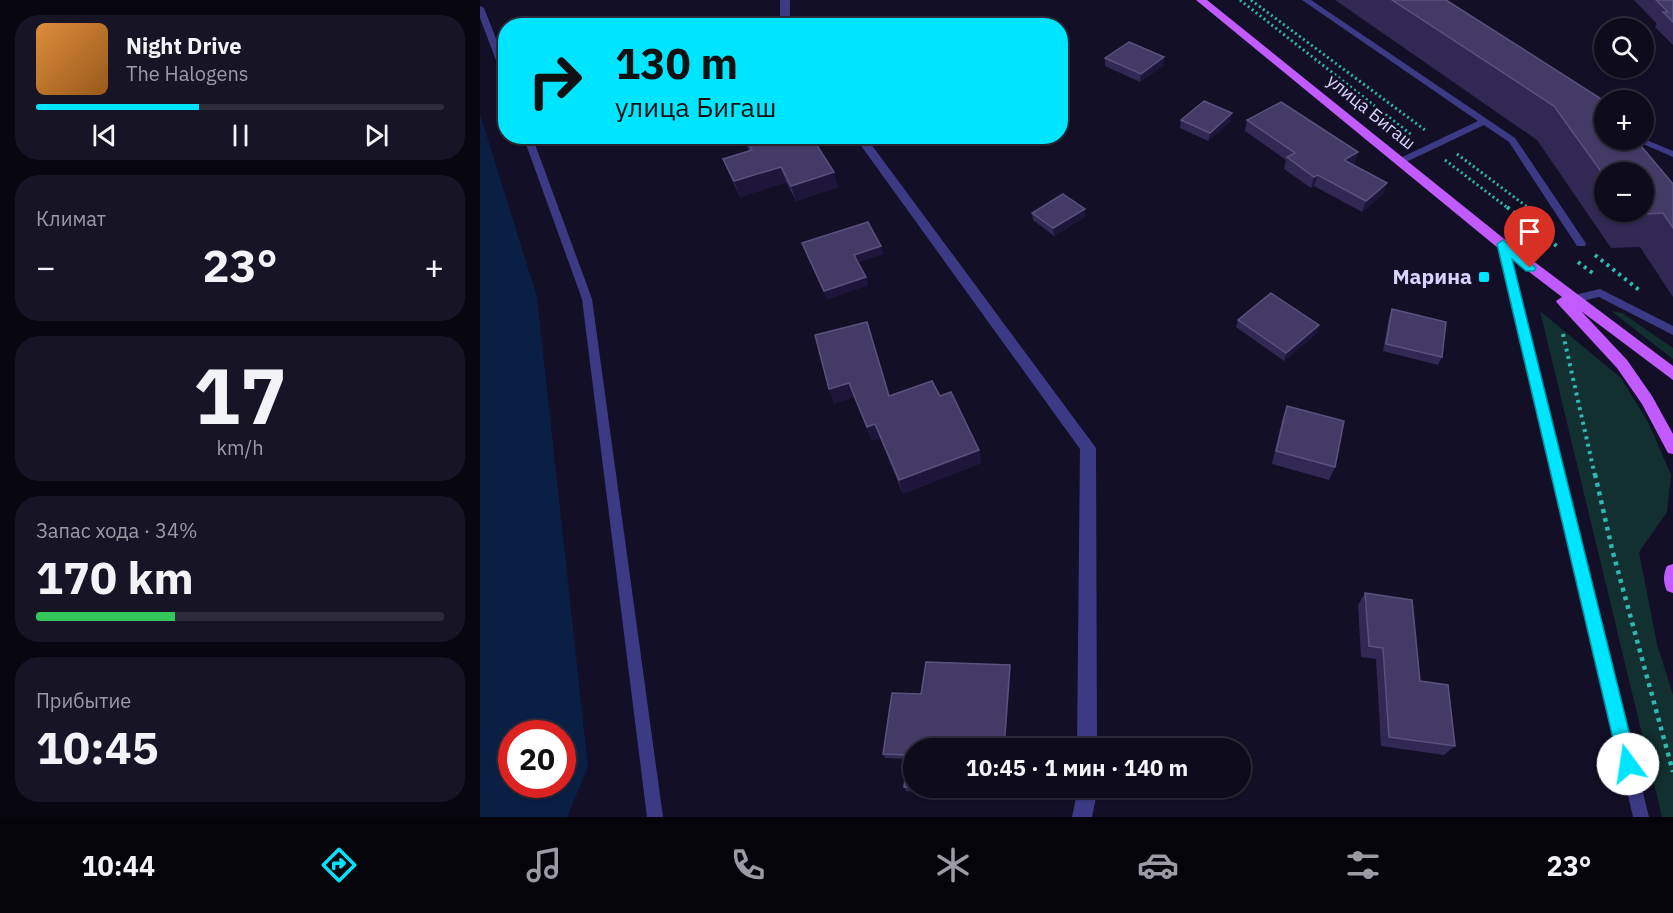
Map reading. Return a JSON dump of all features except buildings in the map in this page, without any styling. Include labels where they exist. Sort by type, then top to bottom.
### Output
[{"type":"main road","name":"улица Бигаш","points":[[1202,0],[1503,244],[1673,374]]},
{"type":"main road","name":"улица Бигаш","points":[[1516,254],[1586,323],[1622,364],[1647,400],[1673,448]]},
{"type":"main road","points":[[1673,572],[1673,585]]},
{"type":"street","points":[[785,0],[785,18]]},
{"type":"street","points":[[865,144],[1088,447],[1087,738]]},
{"type":"street","points":[[1082,817],[1086,798]]},
{"type":"lane","points":[[1306,0],[1512,140],[1581,243]]},
{"type":"lane","points":[[480,8],[498,55]]},
{"type":"lane","points":[[1401,161],[1485,121]]},
{"type":"lane","points":[[530,144],[587,299],[655,817]]},
{"type":"lane","points":[[1654,146],[1673,154]]},
{"type":"lane","points":[[1503,244],[1641,817]]},
{"type":"lane","points":[[1574,299],[1599,293],[1673,331]]},
{"type":"path","points":[[1240,0],[1563,251]]},
{"type":"path","points":[[1251,0],[1542,217]]},
{"type":"path","points":[[1581,243],[1642,292]]},
{"type":"path","points":[[1573,258],[1601,280]]},
{"type":"path","points":[[1562,328],[1612,549],[1673,772]]},
{"type":"green space","points":[[1540,311],[1621,378],[1649,424],[1671,475],[1667,512],[1639,552],[1657,644],[1673,695],[1673,817],[1662,817]]},
{"type":"green space","points":[[1611,311],[1622,313],[1673,348],[1673,359]]},
{"type":"water","points":[[480,114],[537,297],[588,767],[576,796],[576,720],[498,720],[498,798],[575,798],[567,817],[480,817]]},
{"type":"place","name":"Марина","points":[[1484,277]]},
{"type":"route","points":[[1530,268],[1503,244],[1628,764]]}]
